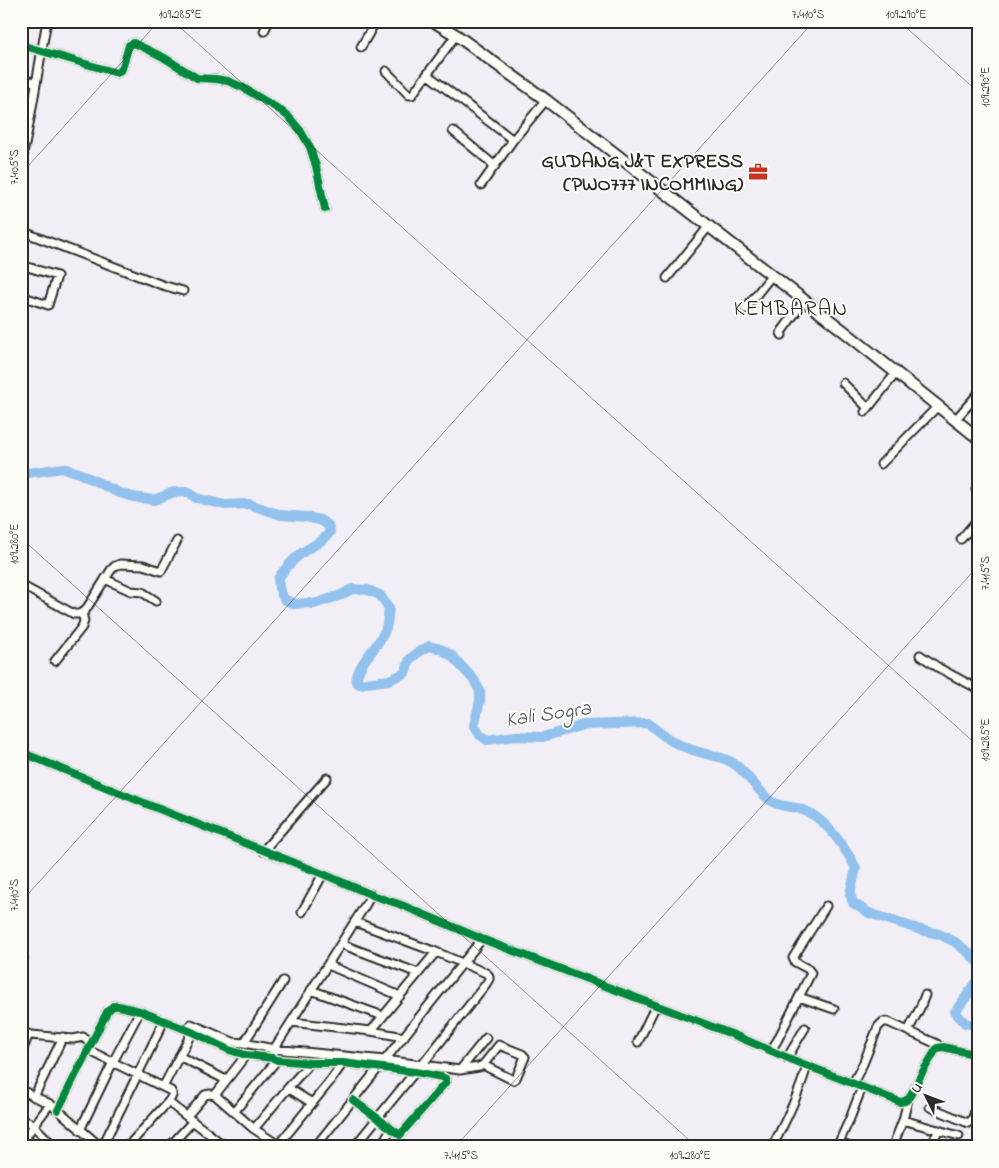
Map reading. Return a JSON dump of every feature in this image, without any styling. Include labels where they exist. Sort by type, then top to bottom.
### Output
[{"type":"main road","points":[[433,21],[456,35],[546,100],[978,438]]},
{"type":"street","points":[[21,163],[47,21]]},
{"type":"street","points":[[264,30],[268,21]]},
{"type":"street","points":[[360,46],[376,21]]},
{"type":"street","points":[[386,71],[412,95],[456,35]]},
{"type":"street","points":[[21,45],[117,73],[122,69],[129,44],[134,43],[163,57],[197,78],[228,81],[242,87],[280,110],[300,130],[310,147],[325,209]]},
{"type":"street","points":[[428,75],[513,140]]},
{"type":"street","points":[[21,80],[36,82]]},
{"type":"street","points":[[481,185],[513,140],[546,100]]},
{"type":"street","points":[[453,130],[495,166]]},
{"type":"street","points":[[666,278],[709,226]]},
{"type":"street","points":[[21,231],[162,285],[183,291]]},
{"type":"street","points":[[21,265],[57,276],[48,305],[21,296]]},
{"type":"street","points":[[745,309],[772,275]]},
{"type":"street","points":[[782,335],[782,331],[804,301]]},
{"type":"street","points":[[843,383],[866,410],[896,373]]},
{"type":"street","points":[[955,420],[977,396]]},
{"type":"street","points":[[882,464],[938,406]]},
{"type":"street","points":[[961,539],[978,519]]},
{"type":"street","points":[[21,586],[74,614],[79,614],[82,613],[115,566],[120,564],[143,565],[161,571],[177,541]]},
{"type":"street","points":[[105,579],[131,591],[142,592],[156,601]]},
{"type":"street","points":[[55,661],[82,627],[84,621],[82,613]]},
{"type":"street","points":[[920,656],[978,689]]},
{"type":"street","points":[[21,752],[482,939],[656,1005],[900,1102],[908,1100]]},
{"type":"street","points":[[263,851],[327,778]]},
{"type":"street","points":[[302,912],[323,874]]},
{"type":"street","points":[[234,1112],[275,1059],[274,1048],[371,894]]},
{"type":"street","points":[[771,1050],[811,973],[808,969],[794,962],[793,958],[826,906]]},
{"type":"street","points":[[355,922],[464,963],[489,976],[489,979],[422,1065]]},
{"type":"street","points":[[315,1147],[482,939]]},
{"type":"street","points":[[341,944],[418,973]]},
{"type":"street","points":[[371,1031],[436,952]]},
{"type":"street","points":[[328,965],[400,996]]},
{"type":"street","points":[[244,1043],[283,981]]},
{"type":"street","points":[[311,990],[383,1016]]},
{"type":"street","points":[[908,1031],[925,995]]},
{"type":"street","points":[[799,997],[834,1009]]},
{"type":"street","points":[[638,1042],[656,1005]]},
{"type":"street","points":[[58,1110],[107,1012],[113,1006],[140,1011],[164,1021],[233,1042],[274,1048],[460,1070],[480,1067],[499,1045],[525,1057],[516,1078],[513,1080],[483,1065]]},
{"type":"street","points":[[80,1130],[140,1011]]},
{"type":"street","points":[[21,1090],[50,1104],[102,1147],[164,1021]]},
{"type":"street","points":[[291,1022],[371,1031],[404,1037]]},
{"type":"street","points":[[852,1083],[863,1064],[880,1024],[883,1022],[888,1022],[940,1047],[978,1055]]},
{"type":"street","points":[[192,1028],[229,1050],[246,1055],[310,1063],[343,1063],[415,1072],[446,1080],[400,1135],[353,1100]]},
{"type":"street","points":[[163,1087],[192,1028]]},
{"type":"street","points":[[787,1058],[804,1028]]},
{"type":"street","points":[[21,1054],[25,1034],[73,1038],[83,1037],[89,1047],[113,1062],[171,1091],[173,1097],[129,1146]]},
{"type":"street","points":[[34,1097],[63,1037]]},
{"type":"street","points":[[460,1070],[486,1038]]},
{"type":"street","points":[[896,1147],[894,1143],[908,1100],[933,1054],[940,1047]]},
{"type":"street","points":[[214,1095],[246,1055]]},
{"type":"street","points":[[179,1056],[226,1080]]},
{"type":"street","points":[[254,1129],[310,1063]]},
{"type":"street","points":[[169,1147],[206,1095],[210,1094],[214,1095],[275,1144],[280,1144],[343,1063]]},
{"type":"street","points":[[772,1147],[790,1110],[807,1066]]},
{"type":"street","points":[[354,1147],[415,1072]]},
{"type":"street","points":[[850,1147],[838,1145],[862,1087]]},
{"type":"street","points":[[288,1088],[312,1103]]},
{"type":"street","points":[[168,1102],[226,1147]]},
{"type":"street","points":[[930,1107],[968,1123],[975,1121],[978,1102]]},
{"type":"street","points":[[37,1147],[23,1141],[50,1104]]},
{"type":"street","points":[[21,1119],[34,1126],[55,1147]]},
{"type":"street","points":[[903,1120],[959,1136]]},
{"type":"street","points":[[380,1147],[391,1129]]},
{"type":"street","points":[[930,1147],[939,1130]]},
{"type":"street","points":[[174,1141],[182,1147]]},
{"type":"waterway","name":"Kali Sogra","points":[[21,474],[63,468],[79,473],[117,492],[133,497],[154,500],[174,492],[188,492],[196,498],[225,505],[249,504],[281,515],[320,520],[328,525],[330,532],[324,539],[303,552],[289,564],[278,579],[279,588],[284,599],[294,604],[314,604],[341,595],[352,589],[368,590],[380,595],[389,608],[387,626],[379,642],[361,667],[356,681],[359,684],[389,680],[405,673],[410,659],[429,646],[441,649],[452,656],[474,680],[480,691],[480,701],[474,726],[480,735],[487,740],[516,736],[543,737],[583,725],[648,723],[678,744],[733,763],[771,801],[800,809],[818,818],[826,825],[846,850],[856,868],[850,894],[853,903],[869,913],[939,934],[955,942],[978,963]]},
{"type":"waterway","name":"Kali Sogra","points":[[978,980],[955,1012],[965,1023],[978,1026]]},
{"type":"cycle path","points":[[21,45],[117,73],[122,69],[129,45],[134,43],[163,57],[197,78],[228,81],[242,87],[280,110],[300,130],[310,147],[325,209]]},
{"type":"cycle path","points":[[21,752],[482,939],[734,1035],[900,1102],[909,1098],[937,1048],[943,1047],[978,1055]]},
{"type":"cycle path","points":[[58,1110],[107,1012],[113,1006],[140,1011],[192,1032],[229,1050],[246,1055],[310,1063],[343,1063],[415,1072],[446,1079],[446,1082],[400,1135],[353,1100]]},
{"type":"place","name":"GUDANG J&T EXPRESS (PWO777 INCOMMING)","points":[[758,172]]},
{"type":"district","name":"KEMBARAN","points":[[791,307]]}]
